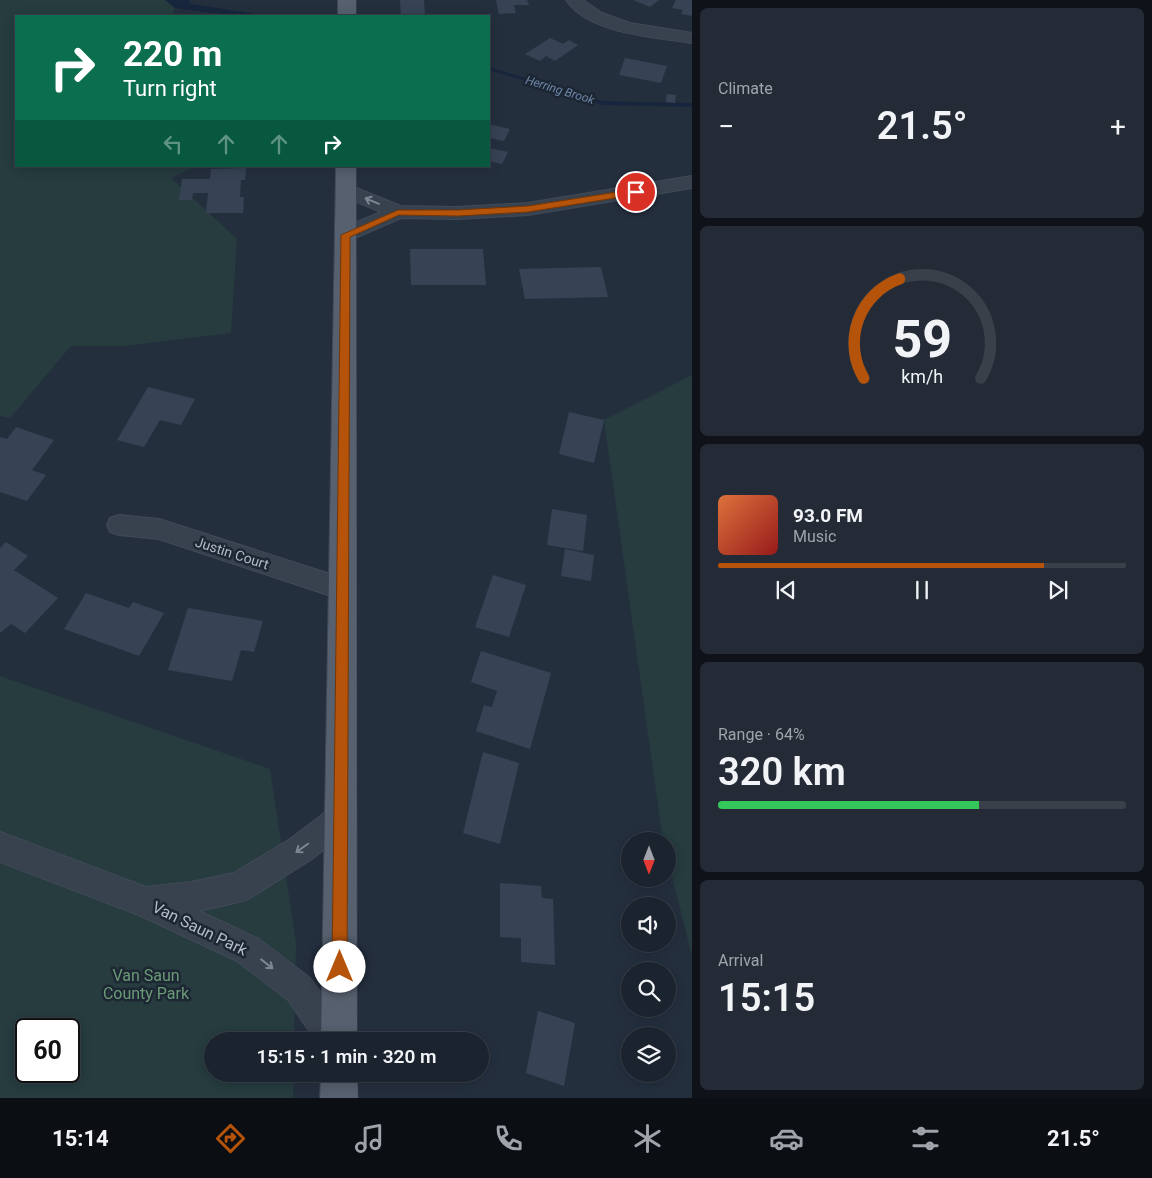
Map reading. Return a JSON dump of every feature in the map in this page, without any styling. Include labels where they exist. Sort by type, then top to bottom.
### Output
[{"type":"main road","points":[[347,15],[348,0]]},
{"type":"main road","points":[[338,1032],[346,167]]},
{"type":"main road","points":[[338,1098],[339,1082]]},
{"type":"street","points":[[574,0],[584,10],[604,21],[692,38]]},
{"type":"street","points":[[346,190],[398,212],[458,213],[528,209],[692,182]]},
{"type":"street","points":[[346,235],[398,212]]},
{"type":"street","name":"Justin Court","points":[[119,525],[159,529],[343,589]]},
{"type":"street","name":"Van Saun Park","points":[[146,902],[191,897],[239,887],[301,849],[341,818]]},
{"type":"street","name":"Van Saun Park","points":[[0,847],[146,902],[248,950],[299,989],[331,1032]]},
{"type":"green space","points":[[0,0],[165,0],[175,8],[172,15],[15,15],[15,167],[195,167],[171,178],[237,239],[231,333],[125,346],[71,346],[10,418],[0,416]]},
{"type":"green space","points":[[692,375],[692,956],[675,888],[676,832],[662,832],[604,420]]},
{"type":"green space","name":"Van Saun County Park","points":[[0,676],[270,769],[296,943],[294,1032],[204,1032],[204,1082],[294,1082],[293,1098],[0,1098]]},
{"type":"water","points":[[165,0],[189,0],[191,4],[262,15],[229,15],[175,8]]},
{"type":"building","points":[[400,0],[424,0],[425,15],[401,15]]},
{"type":"building","points":[[496,0],[527,0],[529,5],[514,5],[516,13],[499,14]]},
{"type":"building","points":[[633,0],[659,0],[650,7]]},
{"type":"building","points":[[676,0],[692,0],[692,16],[681,14],[683,10],[672,8]]},
{"type":"building","points":[[550,38],[563,44],[569,40],[578,45],[555,61],[546,56],[540,61],[525,54]]},
{"type":"building","points":[[625,58],[667,66],[661,83],[619,75]]},
{"type":"building","points":[[667,94],[676,95],[675,103],[666,102]]},
{"type":"building","points":[[490,124],[510,129],[504,141],[490,138]]},
{"type":"building","points":[[490,148],[508,152],[502,164],[490,161]]},
{"type":"building","points":[[246,168],[245,180],[241,180],[240,197],[244,197],[243,213],[206,213],[208,193],[193,193],[192,200],[179,200],[182,179],[210,179],[211,169]]},
{"type":"building","points":[[410,249],[483,249],[486,285],[411,285]]},
{"type":"building","points":[[601,267],[608,297],[525,299],[519,269]]},
{"type":"building","points":[[148,387],[195,399],[181,425],[160,420],[144,447],[117,440]]},
{"type":"building","points":[[569,412],[604,420],[594,463],[559,454]]},
{"type":"building","points":[[16,427],[54,440],[32,470],[46,475],[27,501],[0,492],[0,437],[7,439]]},
{"type":"building","points":[[552,509],[587,515],[583,551],[547,545]]},
{"type":"building","points":[[6,542],[28,556],[14,570],[58,598],[25,633],[11,624],[0,633],[0,548]]},
{"type":"building","points":[[565,549],[594,555],[591,581],[561,576]]},
{"type":"building","points":[[493,575],[526,585],[509,637],[475,627]]},
{"type":"building","points":[[86,593],[129,608],[133,602],[164,613],[139,656],[64,629]]},
{"type":"building","points":[[188,608],[263,621],[254,652],[241,650],[232,681],[168,670]]},
{"type":"building","points":[[481,651],[551,673],[530,749],[476,731],[484,705],[492,707],[497,691],[471,682]]},
{"type":"building","points":[[483,752],[519,763],[500,844],[463,833]]},
{"type":"building","points":[[500,883],[541,886],[542,898],[553,899],[555,965],[521,962],[521,938],[500,937]]},
{"type":"building","points":[[538,1011],[575,1023],[564,1086],[526,1073]]},
{"type":"waterway","name":"Herring Brook","points":[[490,68],[603,103],[692,105]]},
{"type":"route","points":[[340,967],[346,235],[398,212],[458,213],[528,209],[636,192]]}]
